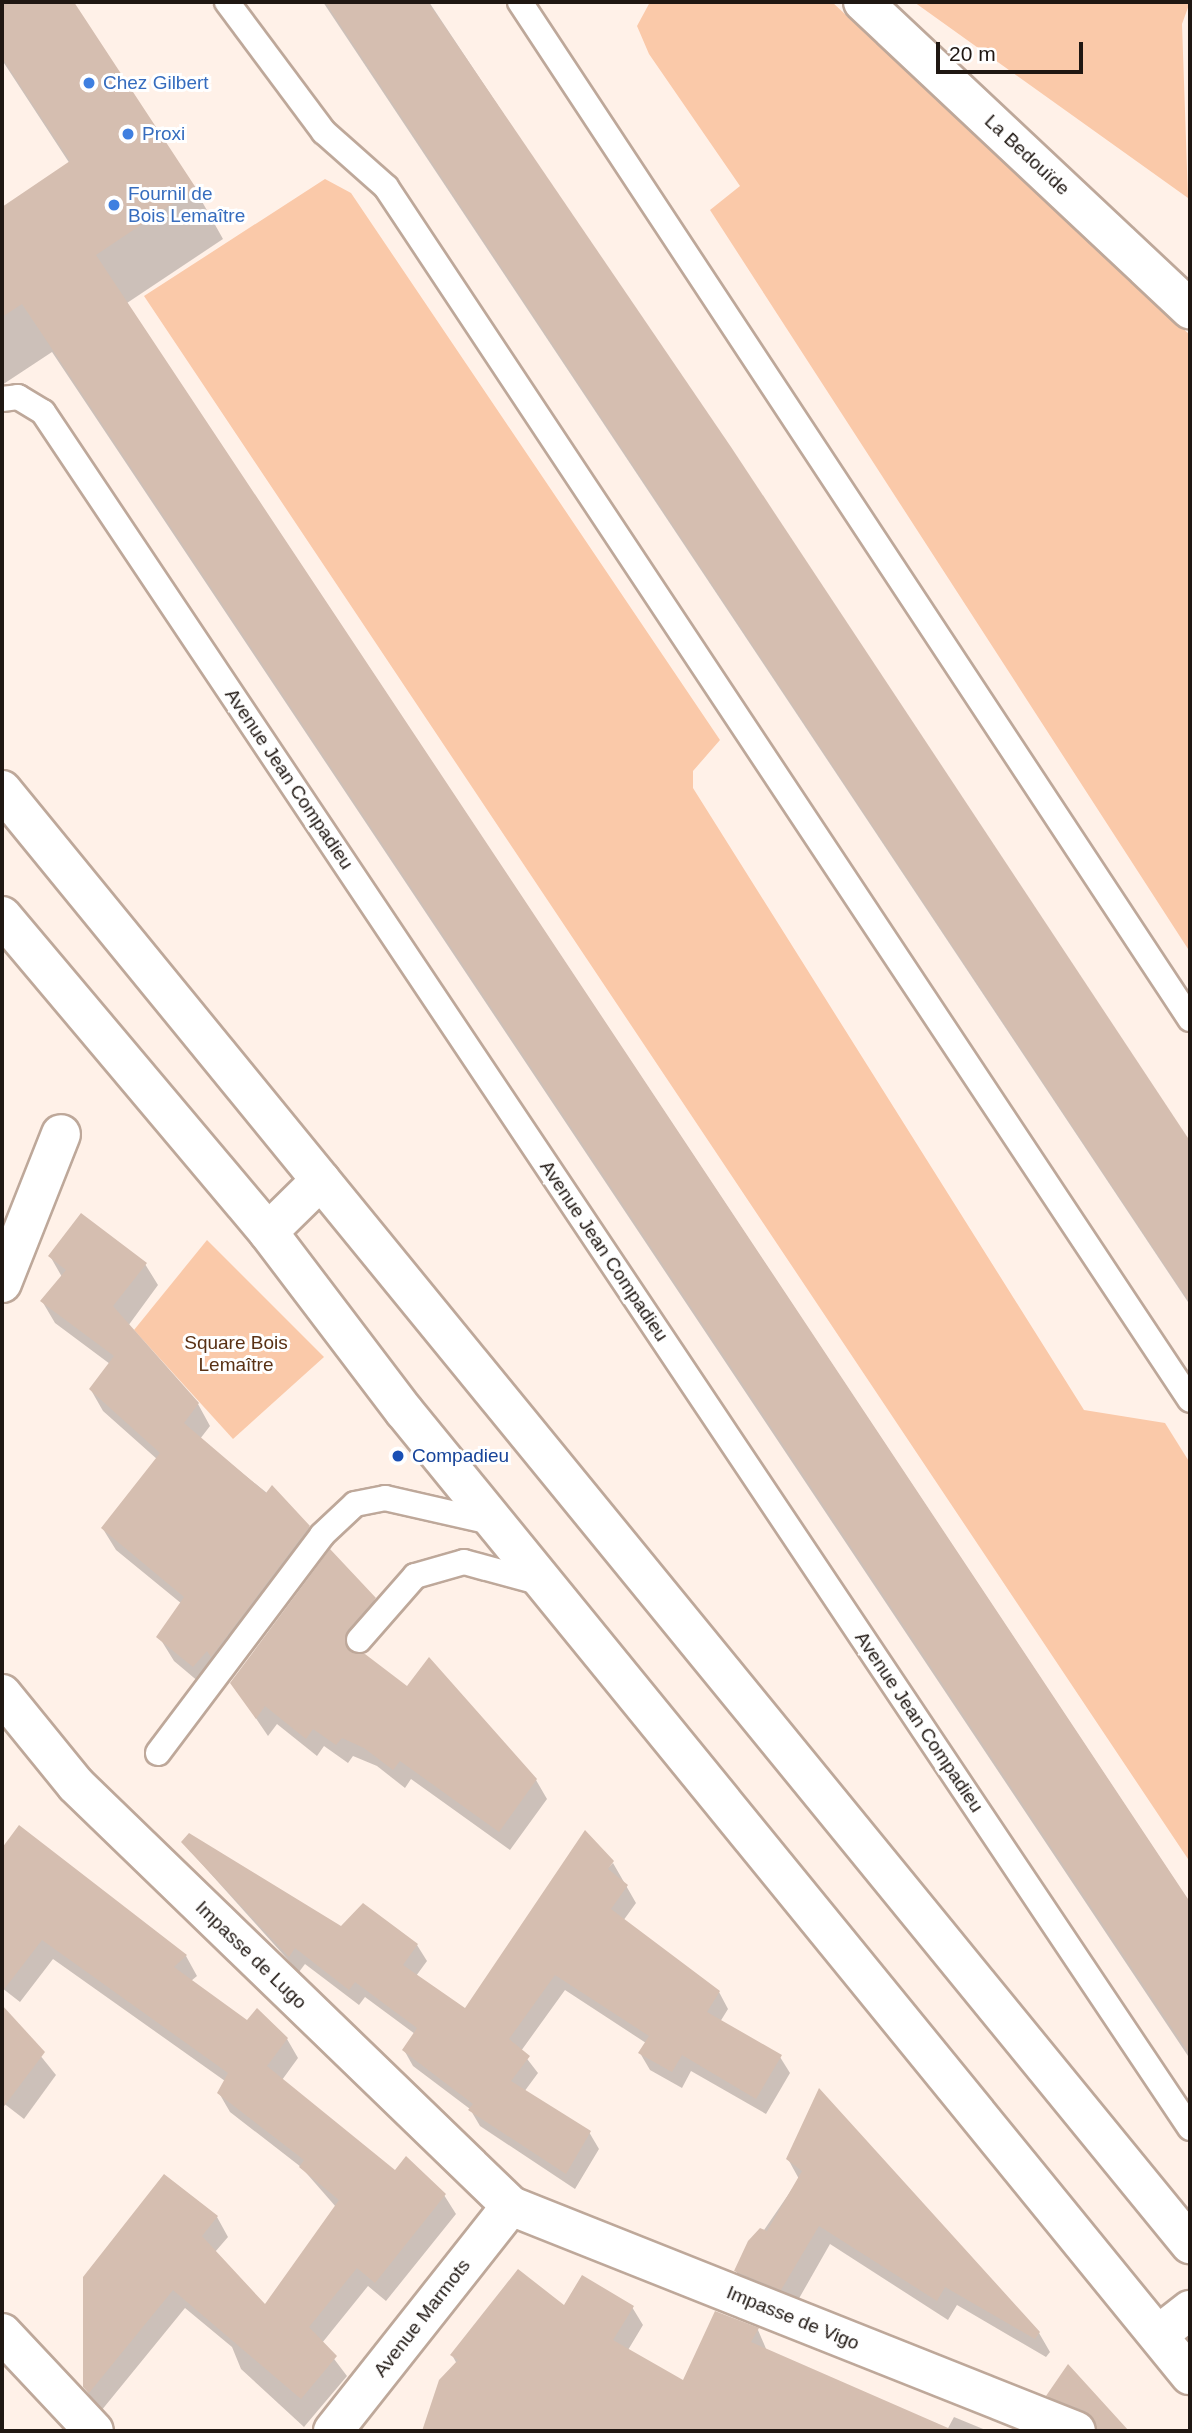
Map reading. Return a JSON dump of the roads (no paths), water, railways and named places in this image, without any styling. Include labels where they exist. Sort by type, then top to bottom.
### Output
[{"type":"street","name":"La Bedouïde","points":[[863,2],[1190,310]]},
{"type":"street","points":[[2,790],[1190,2244]]},
{"type":"street","points":[[2,916],[268,1232],[495,1523],[1190,2375]]},
{"type":"street","points":[[2,1283],[61,1134]]},
{"type":"street","points":[[268,1232],[321,1180]]},
{"type":"street","name":"Impasse de Lugo","points":[[2,1694],[76,1785],[510,2206]]},
{"type":"street","name":"Avenue Marmots","points":[[333,2431],[510,2206]]},
{"type":"street","name":"Impasse de Vigo","points":[[510,2206],[1076,2431]]},
{"type":"street","points":[[1158,2335],[1190,2311]]},
{"type":"street","points":[[2,2333],[94,2431]]},
{"type":"lane","points":[[227,2],[324,132],[386,187],[1190,1400]]},
{"type":"lane","points":[[520,2],[1190,1019]]},
{"type":"lane","name":"Avenue Jean Compadieu","points":[[2,399],[18,397],[43,412],[1190,2127]]},
{"type":"lane","points":[[158,1753],[322,1535],[355,1504],[385,1499],[495,1523]]},
{"type":"lane","points":[[359,1640],[415,1576],[464,1562],[545,1584]]},
{"type":"place","name":"Chez Gilbert","points":[[89,83]]},
{"type":"place","name":"Proxi","points":[[128,134]]},
{"type":"place","name":"Fournil de Bois Lemaître","points":[[114,205]]},
{"type":"place","name":"Compadieu","points":[[398,1456]]},
{"type":"park label","name":"Square Bois Lemaître","points":[[236,1354]]}]
